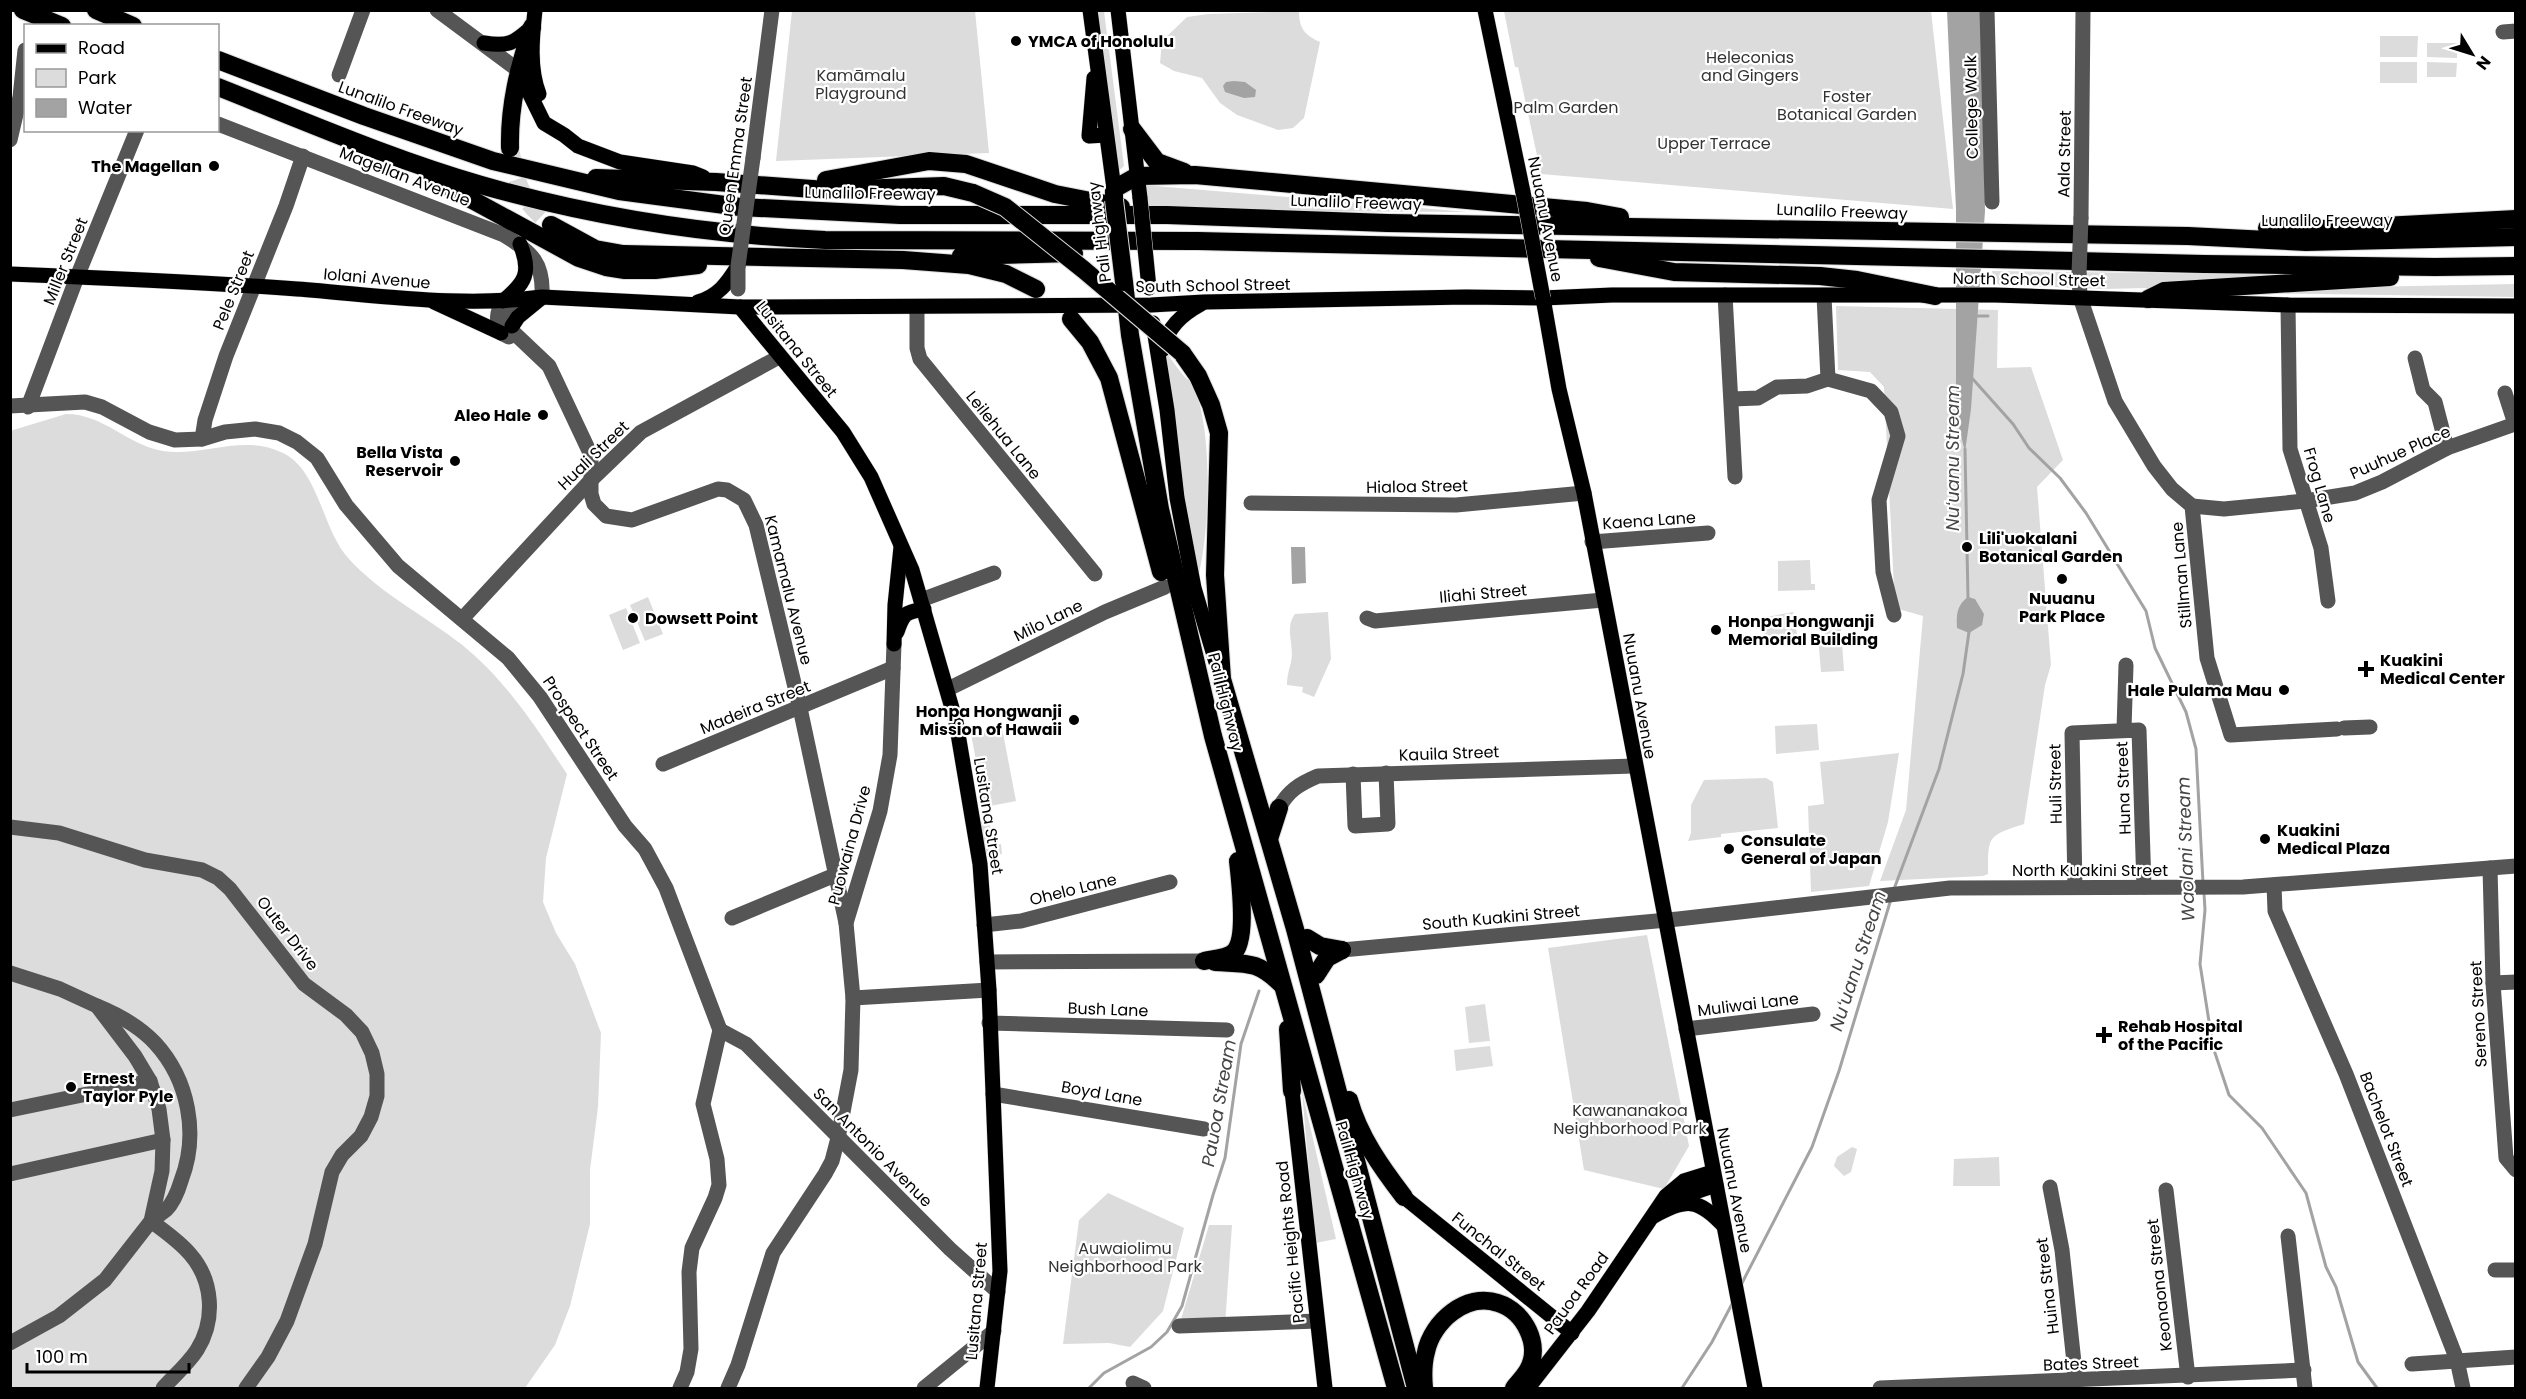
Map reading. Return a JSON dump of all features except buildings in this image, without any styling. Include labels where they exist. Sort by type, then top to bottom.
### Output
[{"type":"highway","points":[[23,10],[57,24]]},
{"type":"highway","points":[[96,10],[128,24]]},
{"type":"highway","points":[[510,148],[511,108],[518,70],[533,19]]},
{"type":"highway","name":"Lunalilo Freeway","points":[[219,60],[446,146],[528,171],[659,198],[754,208],[900,214],[1167,215],[1387,223],[2188,236],[2306,242],[2516,237]]},
{"type":"highway","points":[[219,87],[366,146],[480,184],[552,203],[638,220],[730,234],[825,240],[1298,243],[2204,264],[2516,267]]},
{"type":"highway","points":[[1132,129],[1157,162],[1194,175]]},
{"type":"highway","points":[[366,146],[445,185],[579,258],[606,267],[655,270],[741,262]]},
{"type":"highway","points":[[794,188],[806,183],[929,161],[966,164],[1055,194],[1167,215]]},
{"type":"highway","points":[[528,171],[589,177],[716,182],[826,190],[944,186],[973,193],[1005,207],[1182,353],[1198,376],[1211,405],[1219,433],[1215,575],[1222,679]]},
{"type":"highway","points":[[1114,194],[1137,177],[1194,175],[1587,211],[1669,226]]},
{"type":"highway","name":"Pali Highway","points":[[1114,194],[1130,335],[1160,509],[1206,707],[1236,823],[1396,1389]]},
{"type":"highway","points":[[2188,236],[2239,227],[2327,229],[2516,219]]},
{"type":"highway","points":[[551,225],[595,249],[623,254],[741,262],[903,260],[969,265],[1006,274],[1036,290]]},
{"type":"highway","points":[[903,260],[923,257],[1175,250],[1298,243]]},
{"type":"highway","points":[[1559,249],[1660,271],[1821,276],[1857,280],[1938,296]]},
{"type":"highway","points":[[2148,299],[2164,291],[2516,267]]},
{"type":"highway","points":[[1071,319],[1090,342],[1109,378],[1165,586],[1206,707]]},
{"type":"highway","name":"Pali Highway","points":[[1222,679],[1311,987],[1416,1389]]},
{"type":"highway","points":[[1269,839],[1279,808]]},
{"type":"highway","points":[[1204,962],[1235,951],[1241,936],[1236,823]]},
{"type":"highway","points":[[1277,867],[1287,872],[1352,1112],[1377,1162],[1404,1197]]},
{"type":"highway","points":[[1306,939],[1320,946],[1342,950]]},
{"type":"highway","points":[[1316,975],[1327,958],[1342,950]]},
{"type":"highway","points":[[1204,962],[1256,964],[1269,972],[1281,984]]},
{"type":"highway","points":[[1289,1010],[1288,1046],[1292,1091]]},
{"type":"highway","points":[[1424,1389],[1425,1352],[1437,1327],[1456,1309],[1486,1301],[1499,1303],[1509,1308],[1529,1331],[1532,1343],[1528,1369],[1514,1389]]},
{"type":"main road","name":"Pali Highway","points":[[1090,10],[1114,194]]},
{"type":"main road","name":"Pali Highway","points":[[1118,10],[1151,305],[1161,383],[1167,410],[1177,498],[1194,588],[1222,679]]},
{"type":"main road","name":"Nuuanu Avenue","points":[[1485,10],[1520,171],[1559,390],[1584,493],[1634,766],[1755,1389]]},
{"type":"main road","points":[[484,43],[500,45],[514,42],[533,19]]},
{"type":"main road","points":[[533,19],[536,85],[550,115],[564,135]]},
{"type":"main road","points":[[518,70],[544,123],[578,146],[620,162],[693,173],[716,182]]},
{"type":"main road","points":[[508,301],[526,275],[526,264],[520,244]]},
{"type":"main road","name":"Iolani Avenue","points":[[10,274],[255,286],[432,300],[508,301],[542,297],[740,307]]},
{"type":"main road","points":[[693,304],[732,288]]},
{"type":"main road","name":"North School Street","points":[[1543,298],[1586,295],[1995,295],[2288,305],[2516,306]]},
{"type":"main road","points":[[432,300],[439,307],[507,330],[518,317],[542,297]]},
{"type":"main road","name":"South School Street","points":[[740,307],[1151,305],[1466,297],[1543,298]]},
{"type":"main road","points":[[1161,383],[1162,348],[1172,325],[1184,313],[1204,302]]},
{"type":"main road","name":"Lusitana Street","points":[[740,307],[843,432],[871,477],[912,570],[948,689],[980,864],[989,990],[988,1023],[1000,1242],[998,1292],[987,1389]]},
{"type":"main road","points":[[894,644],[895,605],[901,547]]},
{"type":"main road","points":[[894,644],[902,619],[908,612],[922,605]]},
{"type":"main road","name":"Pacific Heights Road","points":[[1292,1091],[1325,1389]]},
{"type":"main road","name":"Pauoa Road","points":[[1528,1389],[1572,1333],[1666,1196],[1680,1184],[1714,1179]]},
{"type":"main road","name":"Funchal Street","points":[[1404,1197],[1572,1333]]},
{"type":"main road","points":[[1652,1218],[1674,1205],[1694,1203],[1712,1213],[1724,1227]]},
{"type":"street","points":[[339,75],[363,10]]},
{"type":"street","points":[[437,10],[518,70]]},
{"type":"street","name":"Queen Emma Street","points":[[740,307],[732,288],[741,262],[772,10]]},
{"type":"street","name":"College Walk","points":[[1987,10],[1992,202]]},
{"type":"street","name":"Aala Street","points":[[2080,297],[2083,10]]},
{"type":"street","points":[[10,140],[20,97],[20,48]]},
{"type":"street","name":"Magellan Avenue","points":[[219,124],[472,221],[520,244],[536,260],[542,278],[542,297]]},
{"type":"street","name":"Miller Street","points":[[28,407],[77,277],[136,132]]},
{"type":"street","name":"Pele Street","points":[[202,439],[205,420],[226,356],[255,286],[303,156]]},
{"type":"street","points":[[1725,295],[1735,477]]},
{"type":"street","points":[[1824,296],[1828,379]]},
{"type":"street","name":"Stillman Lane","points":[[2080,297],[2115,401],[2154,466],[2172,489],[2193,506],[2207,658],[2231,735],[2370,728]]},
{"type":"street","points":[[507,330],[497,322],[497,311],[508,301]]},
{"type":"street","name":"Frog Lane","points":[[2288,305],[2290,449],[2321,548],[2328,601]]},
{"type":"street","name":"Leilehua Lane","points":[[917,307],[917,348],[920,359],[1095,574]]},
{"type":"street","name":"Kamamalu Avenue","points":[[507,330],[549,366],[591,455],[590,482],[594,504],[606,516],[632,520],[714,489],[727,490],[744,500],[756,525],[800,708],[846,923]]},
{"type":"street","name":"Huali Street","points":[[462,619],[590,482],[641,432],[779,357]]},
{"type":"street","points":[[2415,358],[2423,390],[2435,402],[2447,448]]},
{"type":"street","points":[[1732,399],[1758,398],[1777,387],[1807,386],[1828,379],[1871,391],[1891,412],[1898,436],[1879,500],[1883,572],[1894,615]]},
{"type":"street","name":"Puuhue Place","points":[[2193,506],[2224,509],[2305,501],[2355,493],[2391,478],[2447,448],[2515,424],[2505,393]]},
{"type":"street","name":"Prospect Street","points":[[10,406],[28,407],[64,401],[85,402],[102,407],[149,432],[176,440],[202,439],[225,432],[255,429],[279,433],[297,442],[317,459],[346,505],[391,558],[508,658],[540,697],[625,826],[645,849],[666,888],[720,1030]]},
{"type":"street","name":"Hialoa Street","points":[[1251,503],[1456,505],[1584,493]]},
{"type":"street","name":"Kaena Lane","points":[[1592,542],[1708,533]]},
{"type":"street","points":[[922,605],[994,573]]},
{"type":"street","name":"Milo Lane","points":[[948,689],[1105,612],[1165,586]]},
{"type":"street","name":"Iliahi Street","points":[[1367,618],[1375,621],[1604,600]]},
{"type":"street","name":"Puowaina Drive","points":[[728,1389],[738,1365],[773,1253],[825,1174],[832,1161],[838,1138],[851,1070],[853,998],[846,923],[882,800],[890,755],[894,644]]},
{"type":"street","name":"Huna Street","points":[[2126,665],[2124,729],[2139,730],[2144,887]]},
{"type":"street","name":"Madeira Street","points":[[663,764],[893,668]]},
{"type":"street","name":"Huli Street","points":[[2075,887],[2072,733],[2124,729]]},
{"type":"street","name":"Kauila Street","points":[[1279,808],[1286,794],[1299,784],[1318,776],[1634,766]]},
{"type":"street","points":[[1353,774],[1355,826],[1388,824],[1386,773]]},
{"type":"street","name":"Outer Drive","points":[[10,827],[58,833],[145,860],[202,870],[218,878],[230,889],[304,984],[354,1023],[372,1053],[378,1085],[371,1117],[360,1136],[342,1155],[332,1172],[315,1244],[294,1304],[278,1339],[246,1389]]},
{"type":"street","name":"North Kuakini Street","points":[[1665,920],[1950,888],[2217,888],[2516,866]]},
{"type":"street","name":"Sereno Street","points":[[2490,868],[2493,983],[2510,1164]]},
{"type":"street","points":[[732,918],[835,875]]},
{"type":"street","name":"Ohelo Lane","points":[[984,925],[1022,921],[1170,882]]},
{"type":"street","name":"Bachelot Street","points":[[2274,885],[2275,911],[2346,1074],[2457,1360],[2463,1389]]},
{"type":"street","name":"South Kuakini Street","points":[[1342,950],[1665,920]]},
{"type":"street","points":[[987,962],[1204,962]]},
{"type":"street","points":[[10,974],[60,989],[97,1006],[129,1022],[155,1043],[177,1076],[186,1101],[190,1132],[185,1170],[167,1209],[151,1221],[105,1280],[59,1316],[10,1343]]},
{"type":"street","points":[[2493,983],[2516,982]]},
{"type":"street","points":[[853,998],[989,990]]},
{"type":"street","points":[[97,1006],[135,1056],[150,1081],[159,1109],[164,1140],[162,1171],[151,1221]]},
{"type":"street","name":"Muliwai Lane","points":[[1686,1029],[1813,1014]]},
{"type":"street","name":"Bush Lane","points":[[988,1023],[1227,1030]]},
{"type":"street","points":[[680,1389],[687,1372],[691,1349],[689,1272],[692,1248],[719,1185],[717,1159],[703,1104],[720,1030]]},
{"type":"street","name":"San Antonio Avenue","points":[[720,1030],[746,1044],[950,1249],[998,1292]]},
{"type":"street","points":[[10,1110],[150,1081]]},
{"type":"street","name":"Boyd Lane","points":[[993,1094],[1204,1129]]},
{"type":"street","points":[[10,1174],[164,1140]]},
{"type":"street","name":"Huina Street","points":[[2050,1187],[2062,1250],[2075,1372],[2072,1385]]},
{"type":"street","name":"Keonaona Street","points":[[2166,1190],[2188,1377]]},
{"type":"street","points":[[151,1221],[191,1255],[203,1274],[209,1296],[209,1318],[203,1340],[190,1359],[163,1389]]},
{"type":"street","points":[[2288,1236],[2305,1389]]},
{"type":"street","points":[[2495,1270],[2516,1270]]},
{"type":"street","points":[[1179,1326],[1317,1321]]},
{"type":"street","points":[[924,1389],[994,1331]]},
{"type":"street","points":[[2412,1364],[2516,1358]]},
{"type":"street","name":"Bates Street","points":[[1880,1389],[2072,1385],[2304,1370]]},
{"type":"green space","name":"Kamāmalu Playground","points":[[792,11],[975,11],[989,153],[776,161]]},
{"type":"green space","points":[[1096,11],[1104,11],[1124,166],[1114,175]]},
{"type":"green space","points":[[1299,11],[1304,31],[1320,42],[1304,118],[1293,128],[1278,130],[1237,115],[1220,103],[1202,78],[1174,71],[1160,63],[1162,41],[1187,17],[1208,14]]},
{"type":"green space","name":"Foster Botanical Garden","points":[[1504,11],[1931,11],[1953,209],[1541,174]]},
{"type":"green space","points":[[2380,36],[2418,36],[2417,57],[2380,57]]},
{"type":"green space","points":[[2427,43],[2457,43],[2457,58],[2427,57]]},
{"type":"green space","points":[[2380,62],[2417,62],[2417,83],[2380,83]]},
{"type":"green space","points":[[2427,62],[2457,63],[2456,77],[2427,77]]},
{"type":"green space","points":[[1143,185],[1468,212],[1282,211],[1143,205]]},
{"type":"green space","points":[[1992,271],[2303,275],[2148,288],[2104,289],[1999,285],[1993,280]]},
{"type":"green space","points":[[2515,284],[2516,297],[2257,293],[2257,289]]},
{"type":"green space","name":"Lili'uokalani Botanical Garden","points":[[1836,306],[1998,310],[1997,368],[2031,367],[2063,460],[2037,487],[2051,665],[2045,685],[2024,824],[1996,835],[1992,839],[1988,852],[1988,874],[1983,876],[1880,881],[1906,810],[1923,616],[1895,608],[1884,387],[1870,372],[1838,370]]},
{"type":"green space","points":[[1165,350],[1185,378],[1192,383],[1204,426],[1208,478],[1206,530],[1199,573],[1191,548]]},
{"type":"green space","points":[[66,414],[92,419],[138,443],[163,451],[193,451],[253,445],[268,447],[295,461],[313,486],[332,533],[349,559],[375,583],[447,633],[477,658],[519,704],[567,774],[546,858],[543,902],[556,933],[575,964],[601,1033],[598,1107],[590,1170],[590,1224],[570,1306],[555,1345],[525,1388],[11,1388],[10,431]]},
{"type":"green space","points":[[1810,560],[1811,584],[1815,584],[1815,590],[1778,591],[1778,561]]},
{"type":"green space","points":[[648,597],[663,634],[645,641],[630,605]]},
{"type":"green space","points":[[626,608],[640,643],[623,650],[609,615]]},
{"type":"green space","points":[[1328,612],[1331,659],[1314,697],[1302,692],[1303,687],[1287,685],[1292,656],[1290,625],[1295,614]]},
{"type":"green space","points":[[1793,612],[1797,634],[1765,640],[1761,618]]},
{"type":"green space","points":[[1841,629],[1844,671],[1821,672],[1818,636],[1825,636],[1825,631]]},
{"type":"green space","points":[[1817,724],[1819,750],[1776,754],[1775,726]]},
{"type":"green space","points":[[1002,728],[1016,801],[985,807],[971,734]]},
{"type":"green space","points":[[1899,753],[1888,822],[1869,886],[1811,892],[1808,806],[1824,804],[1820,762]]},
{"type":"green space","points":[[1766,778],[1773,782],[1778,828],[1721,834],[1721,837],[1688,841],[1691,833],[1691,805],[1704,780]]},
{"type":"green space","points":[[989,820],[994,845],[1001,844],[1002,854],[986,857],[979,822]]},
{"type":"green space","name":"Kawananakoa Neighborhood Park","points":[[1647,935],[1689,1146],[1664,1189],[1584,1170],[1548,948]]},
{"type":"green space","points":[[1485,1004],[1490,1041],[1469,1043],[1465,1007]]},
{"type":"green space","points":[[1490,1046],[1493,1066],[1456,1071],[1454,1050]]},
{"type":"green space","points":[[1302,1091],[1336,1239],[1315,1243]]},
{"type":"green space","points":[[1852,1147],[1857,1149],[1851,1172],[1844,1176],[1834,1166],[1837,1157]]},
{"type":"green space","points":[[1999,1157],[2000,1186],[1953,1186],[1954,1159]]},
{"type":"green space","name":"Auwaiolimu Neighborhood Park","points":[[1108,1193],[1184,1228],[1163,1311],[1130,1347],[1109,1343],[1063,1344],[1079,1220]]},
{"type":"green space","name":"Auwaiolimu Neighborhood Park","points":[[1209,1225],[1232,1225],[1225,1325],[1179,1326]]},
{"type":"water","points":[[1947,11],[1981,11],[1985,211],[1971,409],[1965,452],[1956,415],[1956,209]]},
{"type":"water","points":[[1226,82],[1245,82],[1256,90],[1255,97],[1244,98],[1225,92],[1223,86]]},
{"type":"water","points":[[1291,547],[1305,547],[1306,583],[1292,584]]},
{"type":"water","points":[[1968,597],[1975,599],[1984,614],[1982,625],[1969,633],[1957,628],[1959,607]]},
{"type":"waterway","points":[[1975,316],[1988,316]]},
{"type":"waterway","name":"Waolani Stream","points":[[1971,377],[2013,424],[2029,448],[2060,478],[2086,513],[2146,611],[2155,648],[2186,712],[2196,749],[2203,883]]},
{"type":"waterway","name":"Nuʻuanu Stream","points":[[1965,449],[1968,598]]},
{"type":"waterway","name":"Nuʻuanu Stream","points":[[1894,889],[1939,769],[1963,674],[1969,632]]},
{"type":"waterway","name":"Waolani Stream","points":[[2204,893],[2205,910],[2200,964],[2213,1047],[2229,1095],[2262,1128],[2306,1193],[2326,1267],[2336,1287],[2358,1362],[2377,1388]]},
{"type":"waterway","name":"Nuʻuanu Stream","points":[[1741,1285],[1812,1147],[1839,1071],[1891,899]]},
{"type":"waterway","name":"Pauoa Stream","points":[[1089,1388],[1104,1373],[1151,1347],[1167,1332],[1182,1306],[1225,1158],[1241,1044],[1259,991]]},
{"type":"waterway","name":"Nuʻuanu Stream","points":[[1682,1388],[1712,1342],[1733,1302]]},
{"type":"tunnel","points":[[511,153],[523,194],[551,225]]},
{"type":"place","name":"YMCA of Honolulu","points":[[1016,41]]},
{"type":"place","name":"The Magellan","points":[[214,166]]},
{"type":"place","name":"Aleo Hale","points":[[543,415]]},
{"type":"place","name":"Bella Vista Reservoir","points":[[455,461]]},
{"type":"place","name":"Lili'uokalani Botanical Garden","points":[[1967,547]]},
{"type":"place","name":"Nuuanu Park Place","points":[[2062,579]]},
{"type":"place","name":"Dowsett Point","points":[[633,618]]},
{"type":"place","name":"Honpa Hongwanji Memorial Building","points":[[1716,630]]},
{"type":"place","name":"Kuakini Medical Center","points":[[2366,669]]},
{"type":"place","name":"Hale Pulama Mau","points":[[2284,690]]},
{"type":"place","name":"Honpa Hongwanji Mission of Hawaii","points":[[1074,720]]},
{"type":"place","name":"Kuakini Medical Plaza","points":[[2265,839]]},
{"type":"place","name":"Consulate General of Japan","points":[[1729,849]]},
{"type":"place","name":"Rehab Hospital of the Pacific","points":[[2104,1035]]},
{"type":"place","name":"Ernest Taylor Pyle","points":[[71,1087]]},
{"type":"park label","name":"Heleconias and Gingers","points":[[1750,66]]},
{"type":"park label","name":"Palm Garden","points":[[1566,107]]},
{"type":"park label","name":"Upper Terrace","points":[[1714,143]]}]
